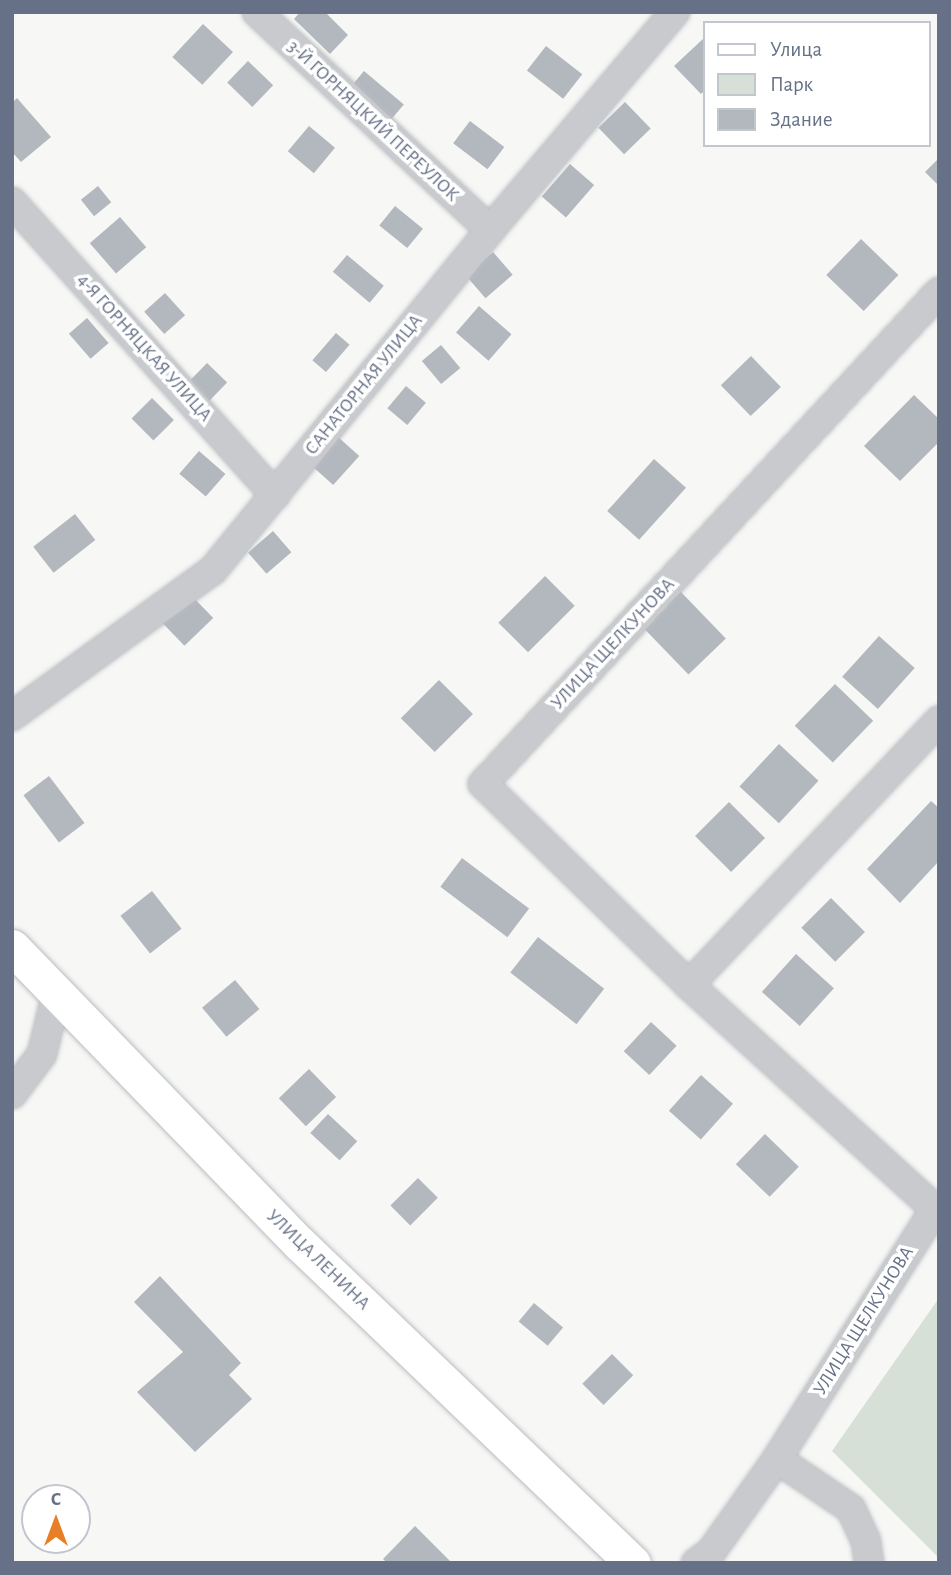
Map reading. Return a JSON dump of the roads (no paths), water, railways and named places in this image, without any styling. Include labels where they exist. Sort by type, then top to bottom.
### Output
[{"type":"main road","name":"УЛИЦА ЛЕНИНА","points":[[12,947],[55,996],[300,1244],[633,1563]]},
{"type":"street","name":"3-Й ГОРНЯЦКИЙ ПЕРЕУЛОК","points":[[257,12],[490,230]]},
{"type":"street","name":"САНАТОРНАЯ УЛИЦА","points":[[12,716],[213,570],[490,230],[676,12]]},
{"type":"street","name":"4-Я ГОРНЯЦКАЯ УЛИЦА","points":[[12,202],[275,495]]},
{"type":"street","name":"УЛИЦА ЩЕЛКУНОВА","points":[[695,1563],[711,1552],[777,1459],[935,1209],[689,985],[483,785],[939,292]]},
{"type":"street","points":[[689,985],[939,721]]},
{"type":"street","points":[[12,1094],[43,1054],[55,996]]},
{"type":"street","points":[[777,1459],[851,1509],[866,1541],[869,1563]]}]
